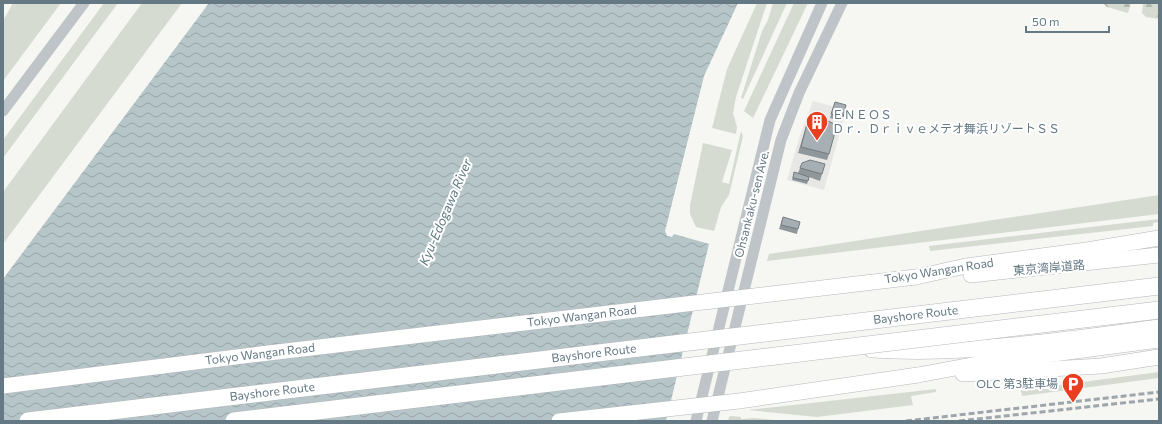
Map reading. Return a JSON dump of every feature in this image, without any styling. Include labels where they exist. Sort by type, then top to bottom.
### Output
[{"type":"highway","name":"Tokyo Wangan Road","points":[[3,386],[276,352],[916,277],[966,266],[1087,250],[1153,239]]},
{"type":"highway","name":"東京湾岸道路","points":[[916,277],[967,275],[1159,255]]},
{"type":"highway","name":"Bayshore Route","points":[[28,421],[1159,286]]},
{"type":"highway","name":"Bayshore Route","points":[[234,421],[1159,310]]},
{"type":"highway","points":[[853,347],[905,351],[952,349],[1036,343],[1159,328]]},
{"type":"highway","points":[[559,421],[739,401],[918,375],[977,364],[1159,340]]},
{"type":"highway","points":[[918,375],[978,374],[1101,366],[1159,357]]},
{"type":"street","points":[[3,111],[84,3]]},
{"type":"street","name":"Ohsankaku-sen Ave.","points":[[696,421],[770,120],[822,3]]},
{"type":"street","name":"Ohsankaku-sen Ave.","points":[[712,421],[781,140],[799,93],[842,3]]},
{"type":"shaded area","points":[[813,101],[846,110],[824,190],[787,180],[800,135]]},
{"type":"green space","points":[[13,3],[61,3],[3,81],[3,21]]},
{"type":"green space","points":[[104,3],[118,3],[3,158],[3,140]]},
{"type":"green space","points":[[142,3],[182,3],[3,244],[3,192]]},
{"type":"green space","points":[[757,3],[767,3],[736,97],[733,113],[737,127],[736,134],[712,128],[727,69]]},
{"type":"green space","points":[[773,3],[787,3],[743,99],[741,98],[762,31],[768,20]]},
{"type":"green space","points":[[794,3],[808,3],[753,118],[744,111]]},
{"type":"green space","points":[[1131,3],[1128,13],[1107,7],[1104,4]]},
{"type":"green space","points":[[1143,3],[1159,3],[1159,19],[1146,17],[1142,13]]},
{"type":"green space","points":[[741,131],[743,136],[729,195],[721,207],[714,231],[696,227],[690,214],[690,205],[703,143],[732,150],[722,182],[729,184]]},
{"type":"green space","points":[[1159,195],[1159,214],[767,261],[769,254]]},
{"type":"green space","points":[[1159,219],[1159,222],[1153,223],[1153,226],[930,251],[929,246]]},
{"type":"green space","points":[[1159,372],[1159,378],[1022,396],[1021,390]]},
{"type":"green space","points":[[936,389],[936,392],[911,396],[913,405],[817,417],[748,410]]},
{"type":"green space","points":[[729,417],[741,417],[741,419],[754,418],[784,421],[728,421]]},
{"type":"water","name":"Kyu-Edogawa River","points":[[209,3],[738,3],[704,76],[665,231],[667,236],[672,237],[674,234],[709,244],[666,421],[3,421],[3,279]]},
{"type":"building","points":[[835,102],[846,105],[843,117],[831,114]]},
{"type":"building","name":"ＥＮＥＯＳ Ｄｒ．Ｄｒｉｖｅメテオ舞浜リゾートＳＳ","points":[[808,120],[828,121],[837,125],[829,154],[801,147]]},
{"type":"building","points":[[810,160],[825,164],[822,174],[800,168],[802,163]]},
{"type":"building","points":[[794,172],[809,177],[808,181],[793,178]]},
{"type":"building","points":[[783,217],[800,222],[798,229],[781,225]]},
{"type":"railway","points":[[906,421],[1159,392]]},
{"type":"railway","points":[[959,421],[1159,399]]},
{"type":"place","name":"ＥＮＥＯＳ Ｄｒ．Ｄｒｉｖｅメテオ舞浜リゾートＳＳ","points":[[817,142]]},
{"type":"place","name":"OLC 第3駐車場","points":[[1073,404]]}]
